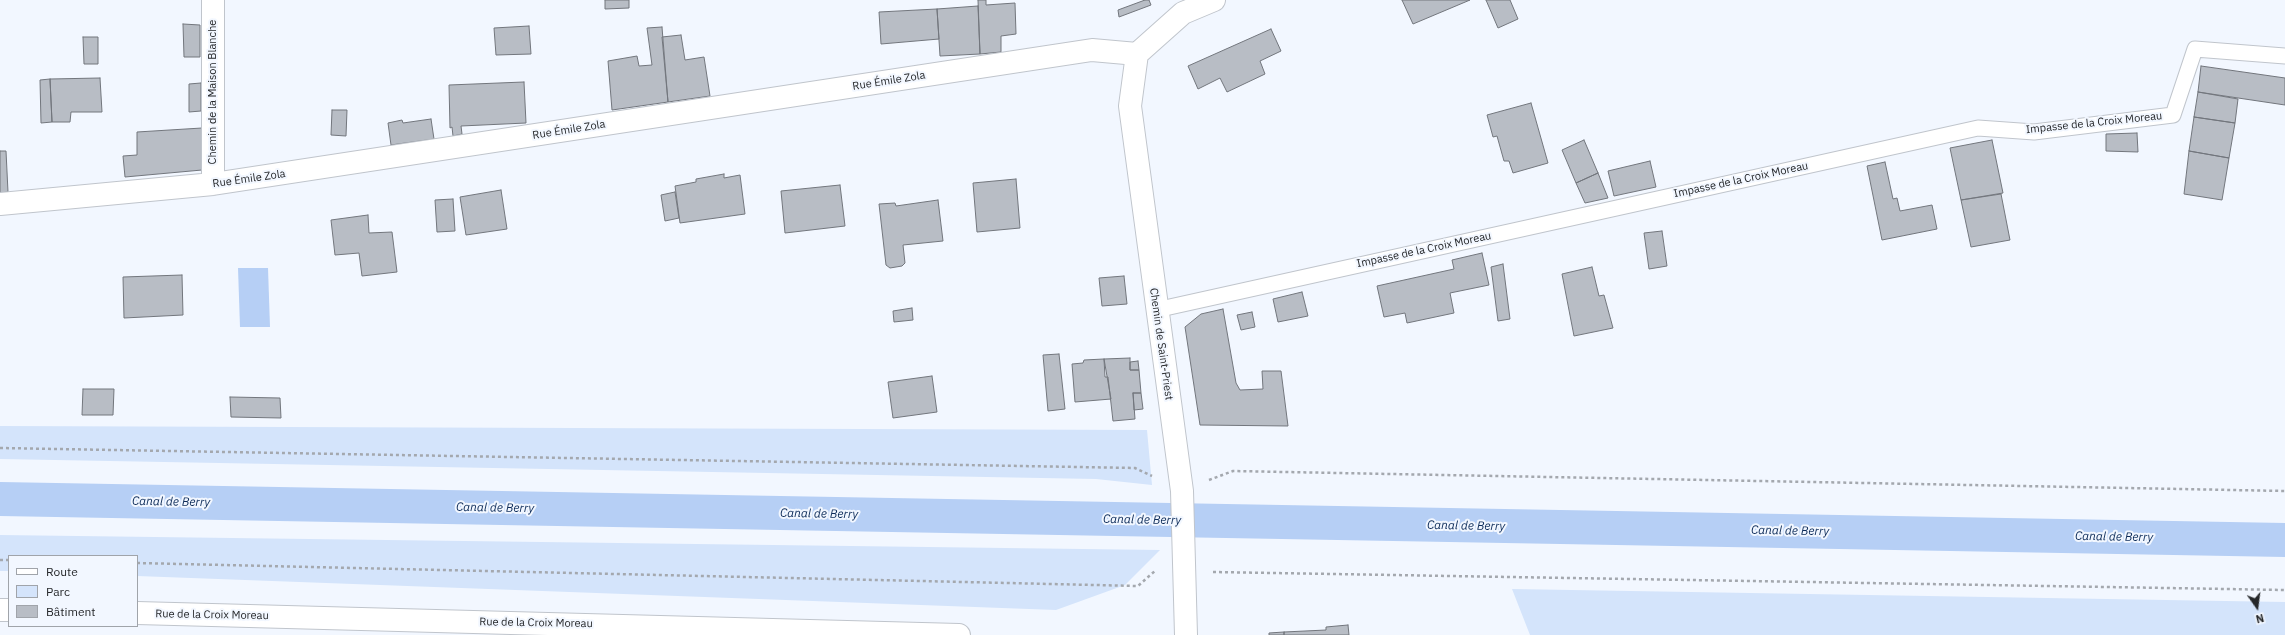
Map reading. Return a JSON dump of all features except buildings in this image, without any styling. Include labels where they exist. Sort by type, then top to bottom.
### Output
[{"type":"street","name":"Chemin de la Maison Blanche","points":[[213,0],[213,184]]},
{"type":"street","points":[[1137,54],[1183,13],[1214,0]]},
{"type":"street","name":"Rue Émile Zola","points":[[0,204],[213,184],[1092,50],[1137,54]]},
{"type":"street","name":"Chemin de Saint-Priest","points":[[1137,54],[1130,106],[1156,310],[1182,491],[1186,635]]},
{"type":"street","name":"Rue de la Croix Moreau","points":[[138,613],[959,635]]},
{"type":"lane","name":"Impasse de la Croix Moreau","points":[[1156,310],[1978,128],[2034,132],[2173,115],[2195,49],[2285,56]]},
{"type":"path","points":[[0,448],[1135,468],[1182,491],[1233,471],[2285,491]]},
{"type":"path","points":[[138,563],[1138,586],[1183,547],[1211,572],[2285,590]]},
{"type":"green space","points":[[0,426],[1147,430],[1152,485],[1096,479],[0,459]]},
{"type":"green space","points":[[0,535],[1160,550],[1125,585],[1056,610],[138,576],[138,555],[8,555],[8,571],[0,571]]},
{"type":"green space","points":[[1512,589],[2285,602],[2285,635],[1530,635]]},
{"type":"shaded area","points":[[238,268],[268,268],[270,327],[240,327]]},
{"type":"waterway","name":"Canal de Berry","points":[[0,499],[2285,540]]}]
